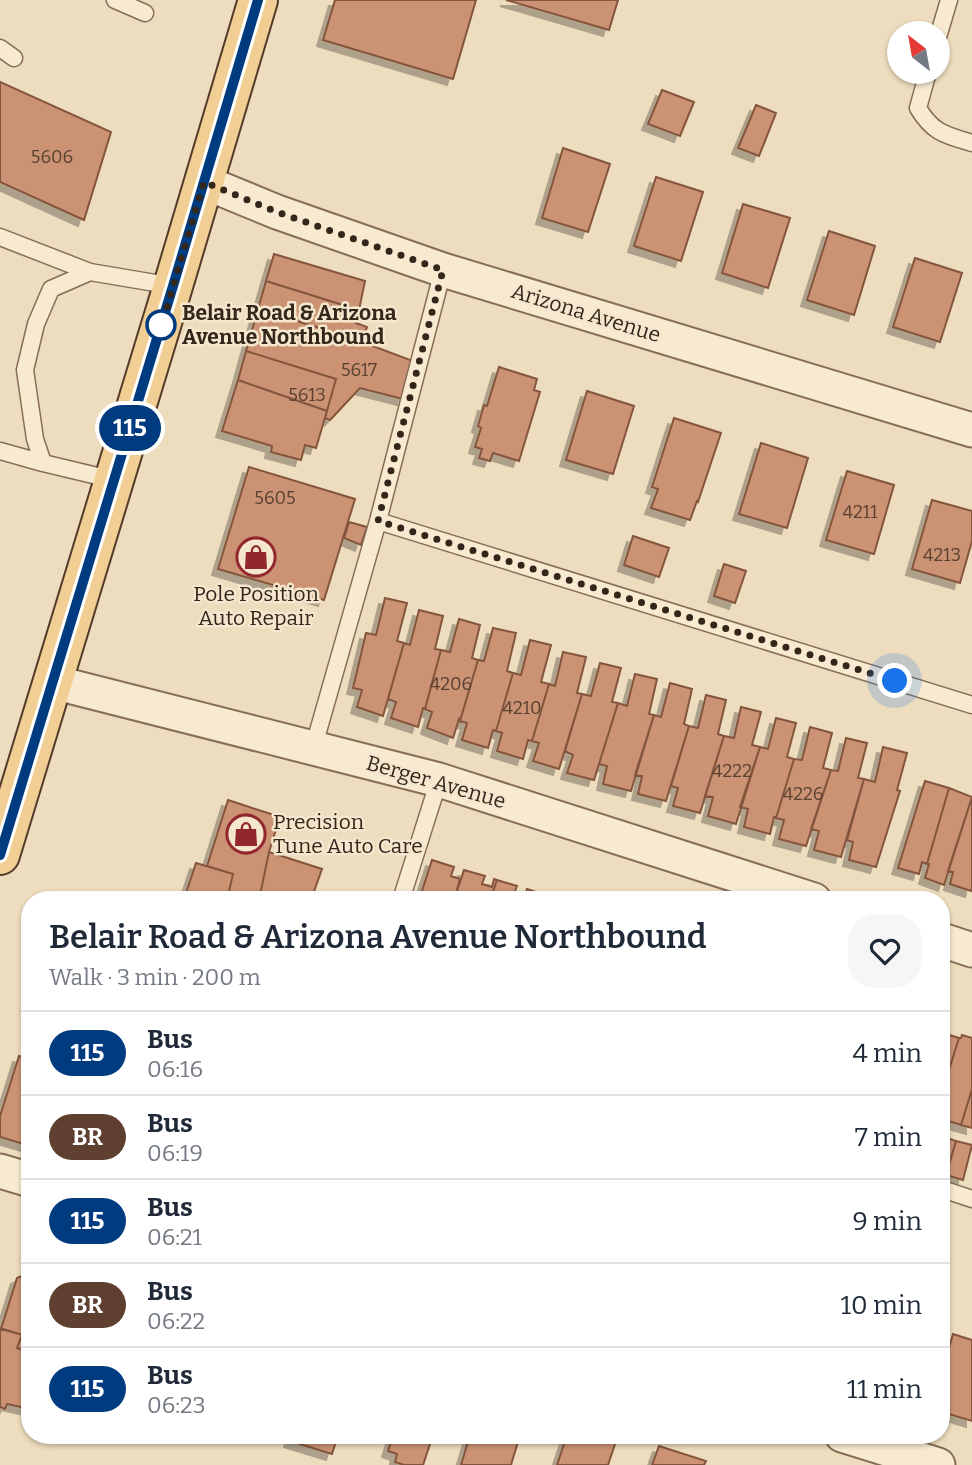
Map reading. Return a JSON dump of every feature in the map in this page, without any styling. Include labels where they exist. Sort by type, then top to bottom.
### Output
[{"type":"main road","points":[[0,855],[258,0]]},
{"type":"street","name":"Arizona Avenue","points":[[204,182],[277,212],[443,270],[972,430]]},
{"type":"street","name":"Berger Avenue","points":[[53,682],[439,780],[786,891]]},
{"type":"street","points":[[950,943],[972,950]]},
{"type":"street","points":[[0,1171],[21,1177]]},
{"type":"street","points":[[870,1444],[937,1465]]},
{"type":"lane","points":[[116,0],[145,13]]},
{"type":"lane","points":[[942,21],[948,0]]},
{"type":"lane","points":[[0,48],[14,58]]},
{"type":"lane","points":[[925,84],[918,108],[926,122],[945,135],[972,143]]},
{"type":"lane","points":[[0,237],[90,272],[173,286]]},
{"type":"lane","points":[[313,749],[378,521],[443,270]]},
{"type":"lane","points":[[43,463],[35,439],[25,370],[36,324],[51,289],[90,272]]},
{"type":"lane","points":[[0,451],[114,480]]},
{"type":"lane","points":[[378,521],[972,705]]},
{"type":"lane","points":[[404,891],[439,780]]},
{"type":"lane","points":[[950,1192],[972,1199]]},
{"type":"building","points":[[335,0],[476,0],[453,79],[323,40]]},
{"type":"building","points":[[506,0],[618,0],[609,30]]},
{"type":"building","points":[[0,82],[111,132],[84,220],[0,182]]},
{"type":"building","points":[[662,90],[694,102],[680,136],[648,124]]},
{"type":"building","points":[[756,105],[776,113],[759,156],[738,148]]},
{"type":"building","points":[[563,148],[610,164],[588,232],[542,218]]},
{"type":"building","points":[[656,177],[703,192],[681,261],[634,246]]},
{"type":"building","points":[[743,204],[790,218],[768,288],[722,273]]},
{"type":"building","points":[[829,231],[875,246],[854,315],[807,300]]},
{"type":"building","points":[[274,254],[365,281],[359,310],[266,281]]},
{"type":"building","points":[[915,258],[962,273],[940,342],[893,327]]},
{"type":"building","points":[[266,281],[359,310],[356,323],[367,327],[362,341],[258,309]]},
{"type":"building","points":[[258,309],[362,341],[413,361],[403,399],[360,388],[330,420],[325,418],[336,379],[246,351]]},
{"type":"building","points":[[246,351],[336,379],[327,411],[238,380]]},
{"type":"building","points":[[499,367],[537,379],[534,390],[540,392],[519,461],[493,453],[490,461],[479,458],[482,449],[475,447],[484,405],[487,406]]},
{"type":"building","points":[[238,380],[327,411],[316,448],[305,445],[301,460],[271,452],[272,446],[222,431]]},
{"type":"building","points":[[587,391],[634,406],[613,474],[566,460]]},
{"type":"building","points":[[674,418],[721,433],[690,520],[651,508],[658,489],[652,487]]},
{"type":"building","points":[[761,443],[808,458],[787,528],[739,514]]},
{"type":"building","points":[[249,467],[355,499],[324,600],[218,569]]},
{"type":"building","points":[[847,471],[894,485],[874,554],[826,540]]},
{"type":"building","points":[[932,500],[972,511],[972,541],[960,583],[912,569]]},
{"type":"building","points":[[349,522],[367,527],[361,545],[344,538]]},
{"type":"building","points":[[633,536],[669,548],[659,577],[624,565]]},
{"type":"building","points":[[724,564],[746,571],[735,603],[714,596]]},
{"type":"building","points":[[385,598],[407,603],[397,641],[404,643],[383,716],[357,707],[362,690],[353,688],[366,633],[376,635]]},
{"type":"building","points":[[419,610],[443,616],[435,649],[441,650],[418,727],[391,718],[396,702],[388,699],[404,643],[410,645]]},
{"type":"building","points":[[459,619],[480,625],[472,658],[478,660],[453,738],[427,728],[432,712],[425,709],[441,650],[450,652]]},
{"type":"building","points":[[493,628],[516,633],[507,671],[513,673],[496,731],[493,730],[488,748],[462,740],[467,723],[460,721],[478,660],[484,661]]},
{"type":"building","points":[[530,640],[551,645],[541,682],[549,684],[532,741],[528,740],[523,759],[497,751],[502,733],[496,731],[513,673],[521,675]]},
{"type":"building","points":[[563,652],[586,657],[577,693],[582,694],[559,769],[533,761],[539,743],[532,741],[549,684],[555,686]]},
{"type":"building","points":[[600,663],[621,668],[612,702],[618,703],[594,780],[567,773],[573,755],[565,751],[582,694],[591,696]]},
{"type":"building","points":[[635,674],[657,679],[649,714],[654,715],[631,791],[603,784],[607,766],[599,764],[618,703],[627,706]]},
{"type":"building","points":[[670,683],[692,689],[684,724],[689,726],[666,801],[638,794],[642,776],[635,775],[654,715],[661,717]]},
{"type":"building","points":[[706,695],[726,700],[718,734],[724,736],[700,813],[673,806],[678,788],[671,786],[689,726],[698,728]]},
{"type":"building","points":[[741,707],[761,712],[752,745],[760,747],[736,824],[708,816],[713,797],[705,796],[724,736],[734,738]]},
{"type":"building","points":[[776,718],[796,723],[787,757],[794,759],[770,834],[744,827],[748,809],[740,807],[760,747],[768,749]]},
{"type":"building","points":[[810,727],[832,733],[823,768],[831,770],[806,846],[779,839],[784,820],[776,818],[794,759],[802,760]]},
{"type":"building","points":[[846,738],[867,743],[858,778],[864,779],[841,857],[814,850],[819,831],[811,829],[831,770],[838,771]]},
{"type":"building","points":[[883,747],[907,753],[897,790],[900,791],[876,867],[849,860],[853,842],[847,840],[864,779],[875,782]]},
{"type":"building","points":[[925,781],[949,788],[927,864],[922,862],[919,874],[898,868]]},
{"type":"building","points":[[949,788],[972,797],[944,885],[925,878]]},
{"type":"building","points":[[972,797],[971,891],[950,884],[953,872],[948,871]]},
{"type":"building","name":"Precision Tune Auto Care","points":[[228,800],[280,817],[261,891],[229,891],[233,874],[207,866]]},
{"type":"building","points":[[269,852],[322,869],[314,891],[261,891]]},
{"type":"building","points":[[432,860],[454,867],[451,876],[460,879],[457,891],[422,891]]},
{"type":"building","points":[[196,863],[233,874],[229,891],[187,891]]},
{"type":"building","points":[[464,870],[485,876],[482,884],[492,887],[494,879],[497,880],[493,891],[457,891]]},
{"type":"building","points":[[497,880],[517,886],[515,891],[493,891]]},
{"type":"building","points":[[950,1035],[959,1038],[950,1067]]},
{"type":"building","points":[[962,1035],[972,1038],[972,1089],[961,1125],[950,1122],[950,1067]]},
{"type":"building","points":[[21,1057],[21,1143],[0,1137],[0,1116]]},
{"type":"building","points":[[972,1089],[972,1128],[961,1125]]},
{"type":"building","points":[[950,1139],[956,1141],[950,1161]]},
{"type":"building","points":[[956,1141],[972,1145],[963,1180],[950,1176],[950,1161]]},
{"type":"building","points":[[21,1276],[21,1335],[1,1329],[17,1278]]},
{"type":"building","points":[[0,1328],[21,1335],[17,1348],[21,1349],[21,1407],[7,1404],[5,1409],[0,1407]]},
{"type":"building","points":[[953,1334],[972,1340],[972,1421],[950,1414],[950,1344]]},
{"type":"building","points":[[300,1444],[335,1444],[332,1454]]},
{"type":"building","points":[[390,1444],[430,1444],[423,1465],[395,1462],[397,1454],[388,1451]]},
{"type":"building","points":[[467,1444],[517,1444],[511,1465],[461,1465]]},
{"type":"building","points":[[564,1444],[615,1444],[608,1465],[557,1465]]},
{"type":"building","points":[[659,1446],[706,1461],[704,1465],[652,1465]]},
{"type":"bus line","name":"115","points":[[0,855],[258,0]]},
{"type":"place","name":"Belair Road & Arizona Avenue Northbound","points":[[161,325]]},
{"type":"place","name":"Pole Position Auto Repair","points":[[256,557]]},
{"type":"place","name":"Precision Tune Auto Care","points":[[246,834]]},
{"type":"route","points":[[161,325],[159,334],[204,182],[277,212],[443,270],[378,521],[895,681]]}]
